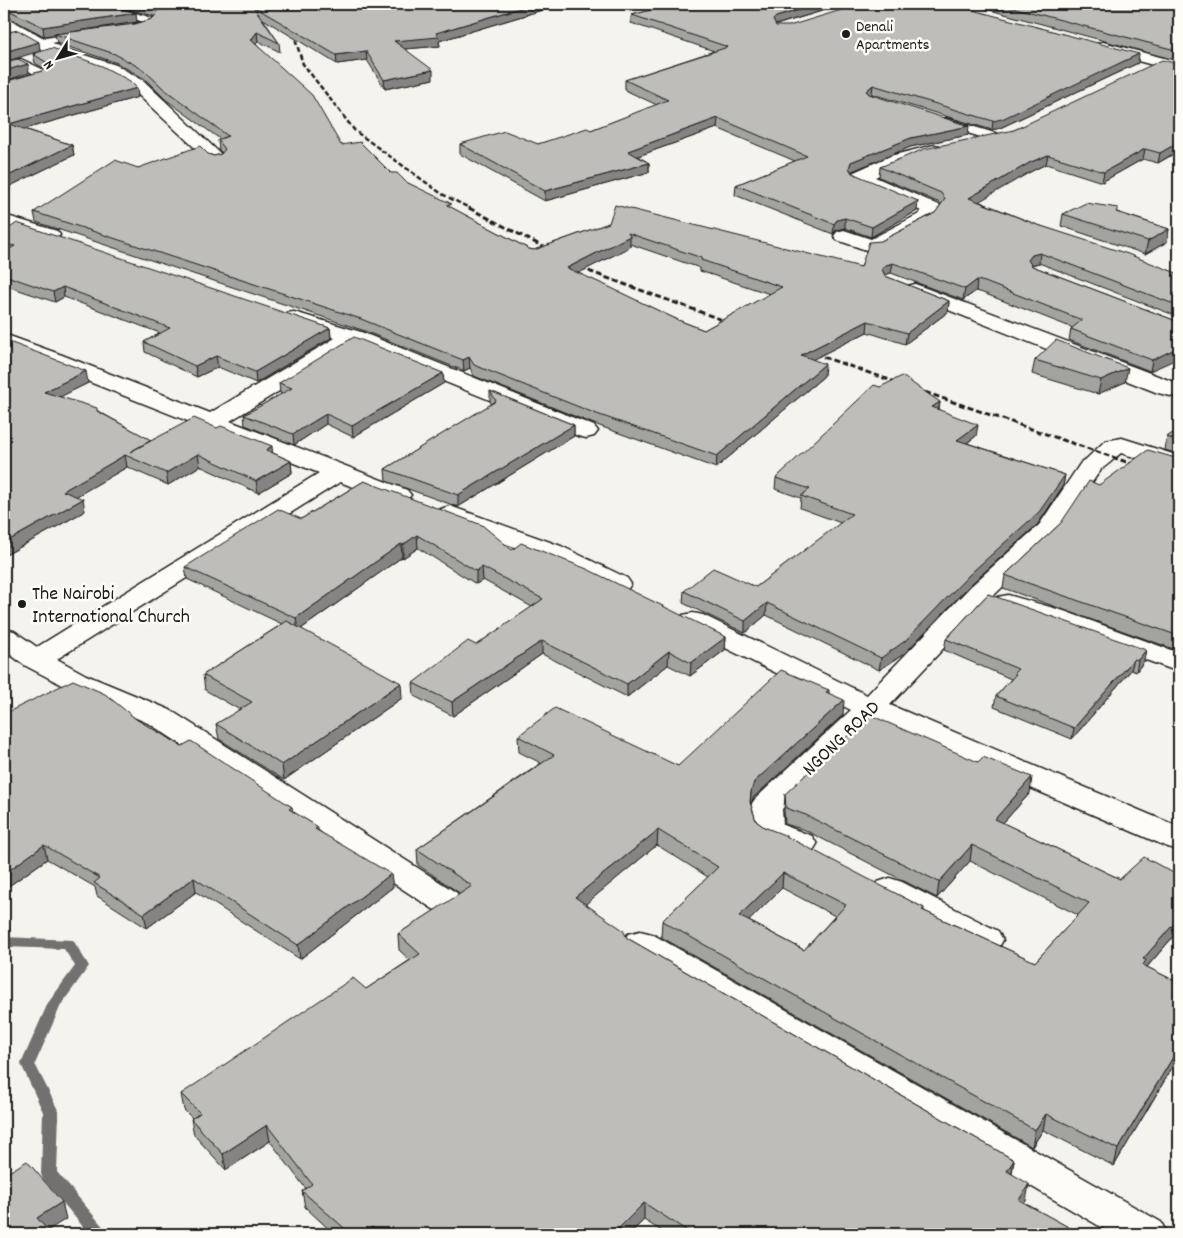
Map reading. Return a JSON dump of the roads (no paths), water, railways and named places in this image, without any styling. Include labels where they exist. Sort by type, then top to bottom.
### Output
[{"type":"street","points":[[924,4],[963,8]]},
{"type":"street","points":[[4,21],[18,34],[44,51],[110,69],[138,85],[216,158]]},
{"type":"street","points":[[1084,42],[1179,67]]},
{"type":"street","points":[[1134,74],[1159,61]]},
{"type":"street","points":[[844,236],[872,246],[926,218],[932,209],[859,177],[917,153],[994,138],[1015,130]]},
{"type":"street","points":[[4,221],[37,230],[67,242]]},
{"type":"street","points":[[892,281],[1179,392]]},
{"type":"street","points":[[276,311],[353,337],[586,431]]},
{"type":"street","points":[[212,422],[353,337]]},
{"type":"street","points":[[4,341],[63,362],[337,473],[552,552],[640,595]]},
{"type":"street","name":"NGONG ROAD","points":[[828,858],[793,840],[768,831],[766,806],[871,708],[981,592],[1048,530],[1090,466],[1114,446],[1122,445],[1179,464]]},
{"type":"street","points":[[36,660],[337,473]]},
{"type":"street","points":[[981,592],[1179,663]]},
{"type":"street","points":[[667,608],[871,708],[1179,839]]},
{"type":"street","points":[[4,637],[36,660],[76,681],[160,717],[445,901]]},
{"type":"street","points":[[863,876],[986,940]]},
{"type":"street","points":[[640,943],[1147,1234]]},
{"type":"lane","points":[[93,4],[152,21],[148,24],[118,30]]},
{"type":"lane","points":[[4,87],[39,76],[40,72],[16,64],[89,34]]},
{"type":"lane","points":[[929,117],[994,138]]},
{"type":"waterway","points":[[4,942],[68,944],[82,966],[55,1003],[28,1064],[51,1112],[49,1174],[99,1234]]},
{"type":"railway","points":[[286,4],[286,10],[303,64],[355,131],[442,194],[471,209]]},
{"type":"railway","points":[[469,208],[555,253]]},
{"type":"railway","points":[[573,262],[591,272],[736,325]]},
{"type":"railway","points":[[806,351],[1141,467]]},
{"type":"place","name":"Denali Apartments","points":[[846,34]]},
{"type":"place","name":"The Nairobi International Church","points":[[22,604]]}]
